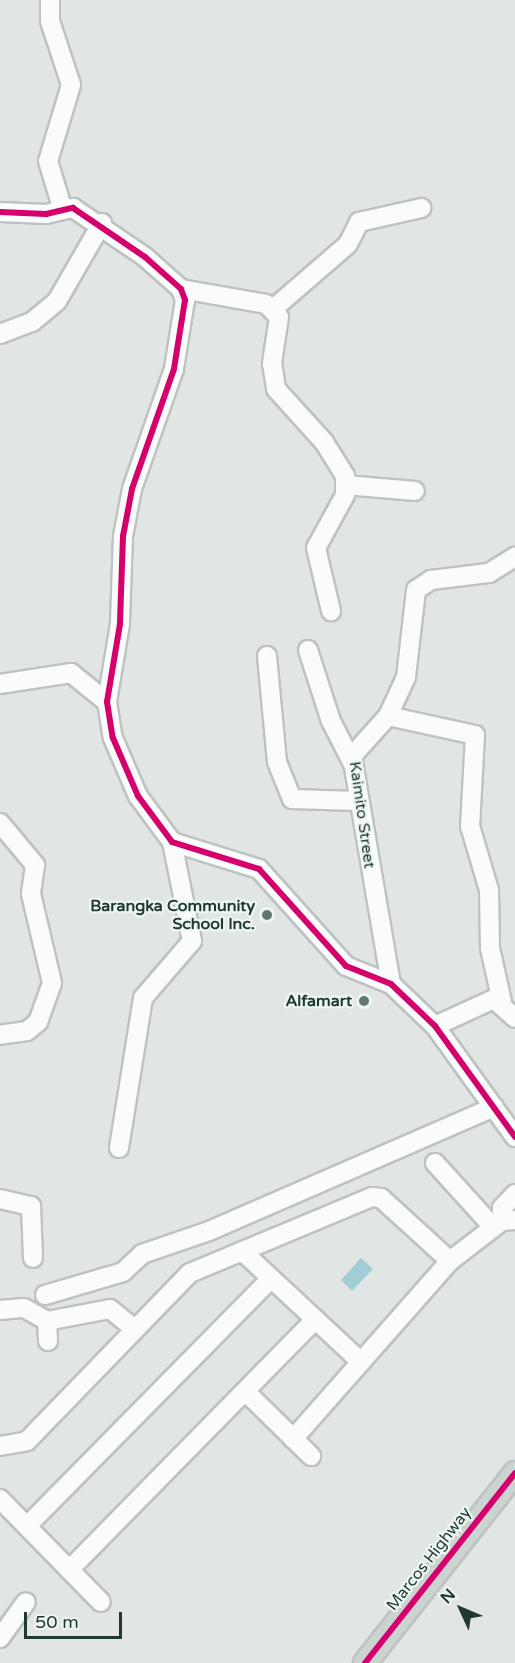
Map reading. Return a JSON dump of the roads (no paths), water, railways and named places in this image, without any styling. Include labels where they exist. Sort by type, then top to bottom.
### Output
[{"type":"main road","name":"Marcos Highway","points":[[373,1660],[515,1473]]},
{"type":"street","points":[[50,0],[50,21],[71,84],[48,161],[62,207]]},
{"type":"street","points":[[0,212],[46,214],[62,207],[102,223],[181,289],[273,309],[282,326],[272,363],[276,389],[328,448],[346,485]]},
{"type":"street","points":[[273,309],[348,244],[359,222],[421,208]]},
{"type":"street","points":[[0,334],[32,322],[57,301],[102,223]]},
{"type":"street","points":[[119,1148],[143,998],[192,941],[172,842],[149,816],[125,769],[107,702],[120,624],[123,536],[132,489],[174,369],[184,311],[181,289]]},
{"type":"street","points":[[346,485],[415,491]]},
{"type":"street","points":[[332,611],[316,548],[346,485]]},
{"type":"street","name":"Kaimito Street","points":[[391,984],[357,801],[353,764],[362,739],[388,716],[406,677],[416,590],[431,580],[489,573],[515,556]]},
{"type":"street","points":[[308,650],[331,721],[353,764]]},
{"type":"street","points":[[267,656],[277,762],[290,796],[357,801]]},
{"type":"street","points":[[0,684],[71,673],[107,702]]},
{"type":"street","points":[[388,716],[475,735],[470,826],[489,890],[490,948],[502,1002],[515,1018]]},
{"type":"street","points":[[0,823],[35,865],[31,894],[52,983],[38,1022],[27,1031],[0,1035]]},
{"type":"street","points":[[172,842],[259,869],[346,966],[391,984],[435,1026],[515,1137]]},
{"type":"street","points":[[435,1026],[483,1001],[502,1002]]},
{"type":"street","points":[[45,1295],[123,1272],[142,1254],[210,1231],[494,1107]]},
{"type":"street","points":[[435,1163],[504,1223]]},
{"type":"street","points":[[504,1223],[502,1208],[515,1194]]},
{"type":"street","points":[[0,1446],[27,1441],[190,1273],[372,1197],[381,1198],[450,1261]]},
{"type":"street","points":[[0,1199],[31,1206],[33,1258]]},
{"type":"street","points":[[293,1439],[450,1261],[504,1223]]},
{"type":"street","points":[[242,1251],[314,1321],[361,1362]]},
{"type":"street","points":[[27,1526],[271,1278]]},
{"type":"street","points":[[0,1310],[24,1308],[47,1321],[110,1309],[135,1329]]},
{"type":"street","points":[[47,1321],[48,1341]]},
{"type":"street","points":[[69,1570],[247,1393],[314,1321]]},
{"type":"street","points":[[247,1393],[311,1456]]},
{"type":"street","points":[[0,1499],[101,1602]]},
{"type":"street","points":[[0,1638],[26,1602]]},
{"type":"water","points":[[361,1258],[373,1269],[352,1291],[341,1280]]},
{"type":"place","name":"Barangka Community School Inc.","points":[[267,915]]},
{"type":"place","name":"Alfamart","points":[[364,1001]]}]
